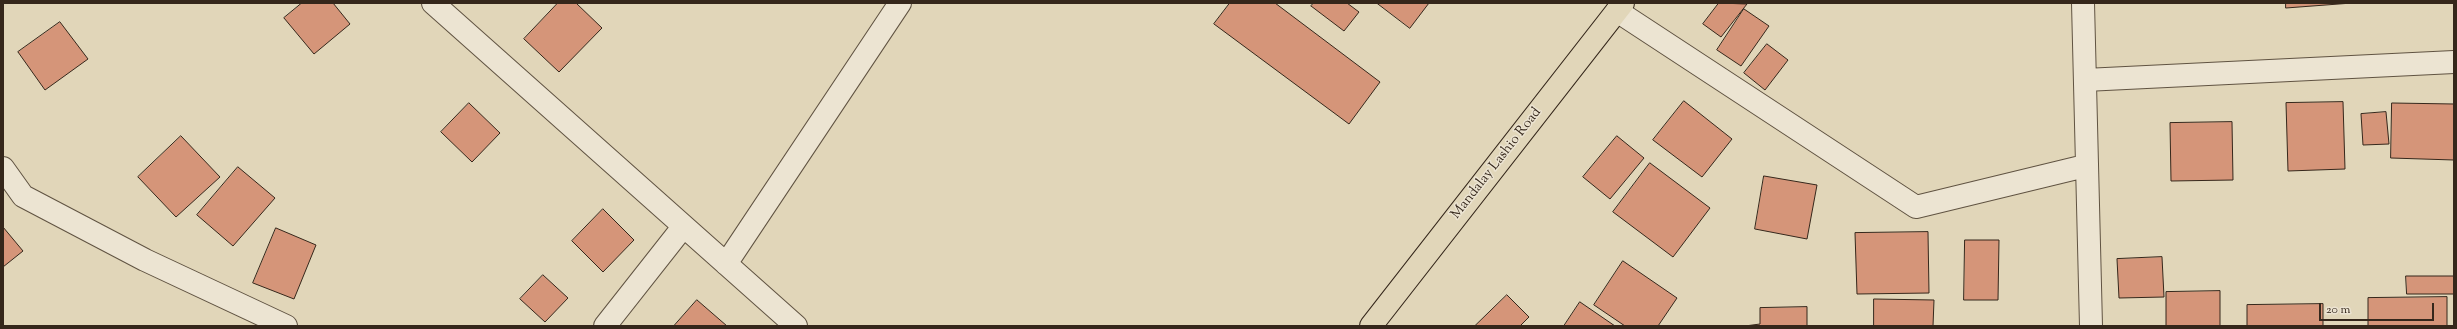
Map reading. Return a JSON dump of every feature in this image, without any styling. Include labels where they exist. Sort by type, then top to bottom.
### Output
[{"type":"highway","name":"Mandalay Lashio Road","points":[[1371,326],[1620,7]]},
{"type":"street","points":[[433,3],[796,326]]},
{"type":"street","points":[[726,264],[900,3]]},
{"type":"street","points":[[2083,3],[2085,166],[2091,326]]},
{"type":"street","points":[[1620,7],[1916,207],[2085,166]]},
{"type":"street","points":[[2085,80],[2454,62]]},
{"type":"street","points":[[3,168],[23,196],[145,260],[286,326]]},
{"type":"street","points":[[605,326],[683,227]]},
{"type":"building","points":[[302,3],[333,3],[350,24],[314,54],[284,18]]},
{"type":"building","points":[[558,3],[576,3],[602,28],[559,72],[524,39]]},
{"type":"building","points":[[1230,3],[1275,3],[1380,82],[1349,124],[1214,24]]},
{"type":"building","points":[[1314,3],[1347,3],[1359,12],[1344,31],[1311,6]]},
{"type":"building","points":[[1377,3],[1429,3],[1410,28]]},
{"type":"building","points":[[1719,3],[1747,4],[1721,37],[1703,24]]},
{"type":"building","points":[[2286,3],[2352,3],[2286,8]]},
{"type":"building","points":[[1744,9],[1769,26],[1741,66],[1717,50]]},
{"type":"building","points":[[60,22],[88,59],[45,90],[18,52]]},
{"type":"building","points":[[1767,44],[1788,60],[1765,90],[1744,73]]},
{"type":"building","points":[[1684,101],[1732,139],[1702,177],[1653,140]]},
{"type":"building","points":[[2343,102],[2345,169],[2288,171],[2286,103]]},
{"type":"building","points":[[469,103],[500,133],[472,162],[441,132]]},
{"type":"building","points":[[2392,103],[2454,104],[2454,160],[2391,158]]},
{"type":"building","points":[[2386,112],[2389,144],[2363,145],[2361,114]]},
{"type":"building","points":[[2232,122],[2233,180],[2171,181],[2170,123]]},
{"type":"building","points":[[181,136],[220,177],[176,217],[138,177]]},
{"type":"building","points":[[1617,136],[1644,158],[1610,199],[1583,177]]},
{"type":"building","points":[[1650,163],[1710,208],[1673,257],[1613,212]]},
{"type":"building","points":[[238,167],[275,198],[233,246],[197,215]]},
{"type":"building","points":[[1764,176],[1817,185],[1807,239],[1755,229]]},
{"type":"building","points":[[603,209],[634,240],[603,272],[572,241]]},
{"type":"building","points":[[3,227],[23,251],[3,267]]},
{"type":"building","points":[[276,228],[316,245],[294,299],[253,283]]},
{"type":"building","points":[[1928,232],[1929,293],[1857,294],[1855,233]]},
{"type":"building","points":[[1965,240],[1999,240],[1998,300],[1964,300]]},
{"type":"building","points":[[2162,257],[2164,297],[2119,298],[2117,259]]},
{"type":"building","points":[[1623,261],[1677,298],[1658,326],[1625,326],[1594,305]]},
{"type":"building","points":[[543,275],[568,298],[545,322],[520,299]]},
{"type":"building","points":[[2406,276],[2454,276],[2454,294],[2407,294]]},
{"type":"building","points":[[2220,291],[2220,326],[2166,326],[2166,292]]},
{"type":"building","points":[[1507,295],[1529,317],[1520,326],[1475,326]]},
{"type":"building","points":[[2447,297],[2447,326],[2368,326],[2368,298]]},
{"type":"building","points":[[1874,299],[1934,300],[1933,326],[1874,326]]},
{"type":"building","points":[[697,300],[727,326],[674,326]]},
{"type":"building","points":[[1580,302],[1615,326],[1564,326]]},
{"type":"building","points":[[2323,304],[2323,326],[2247,326],[2247,305]]},
{"type":"building","points":[[1807,307],[1807,326],[1745,326],[1760,324],[1760,308]]}]
